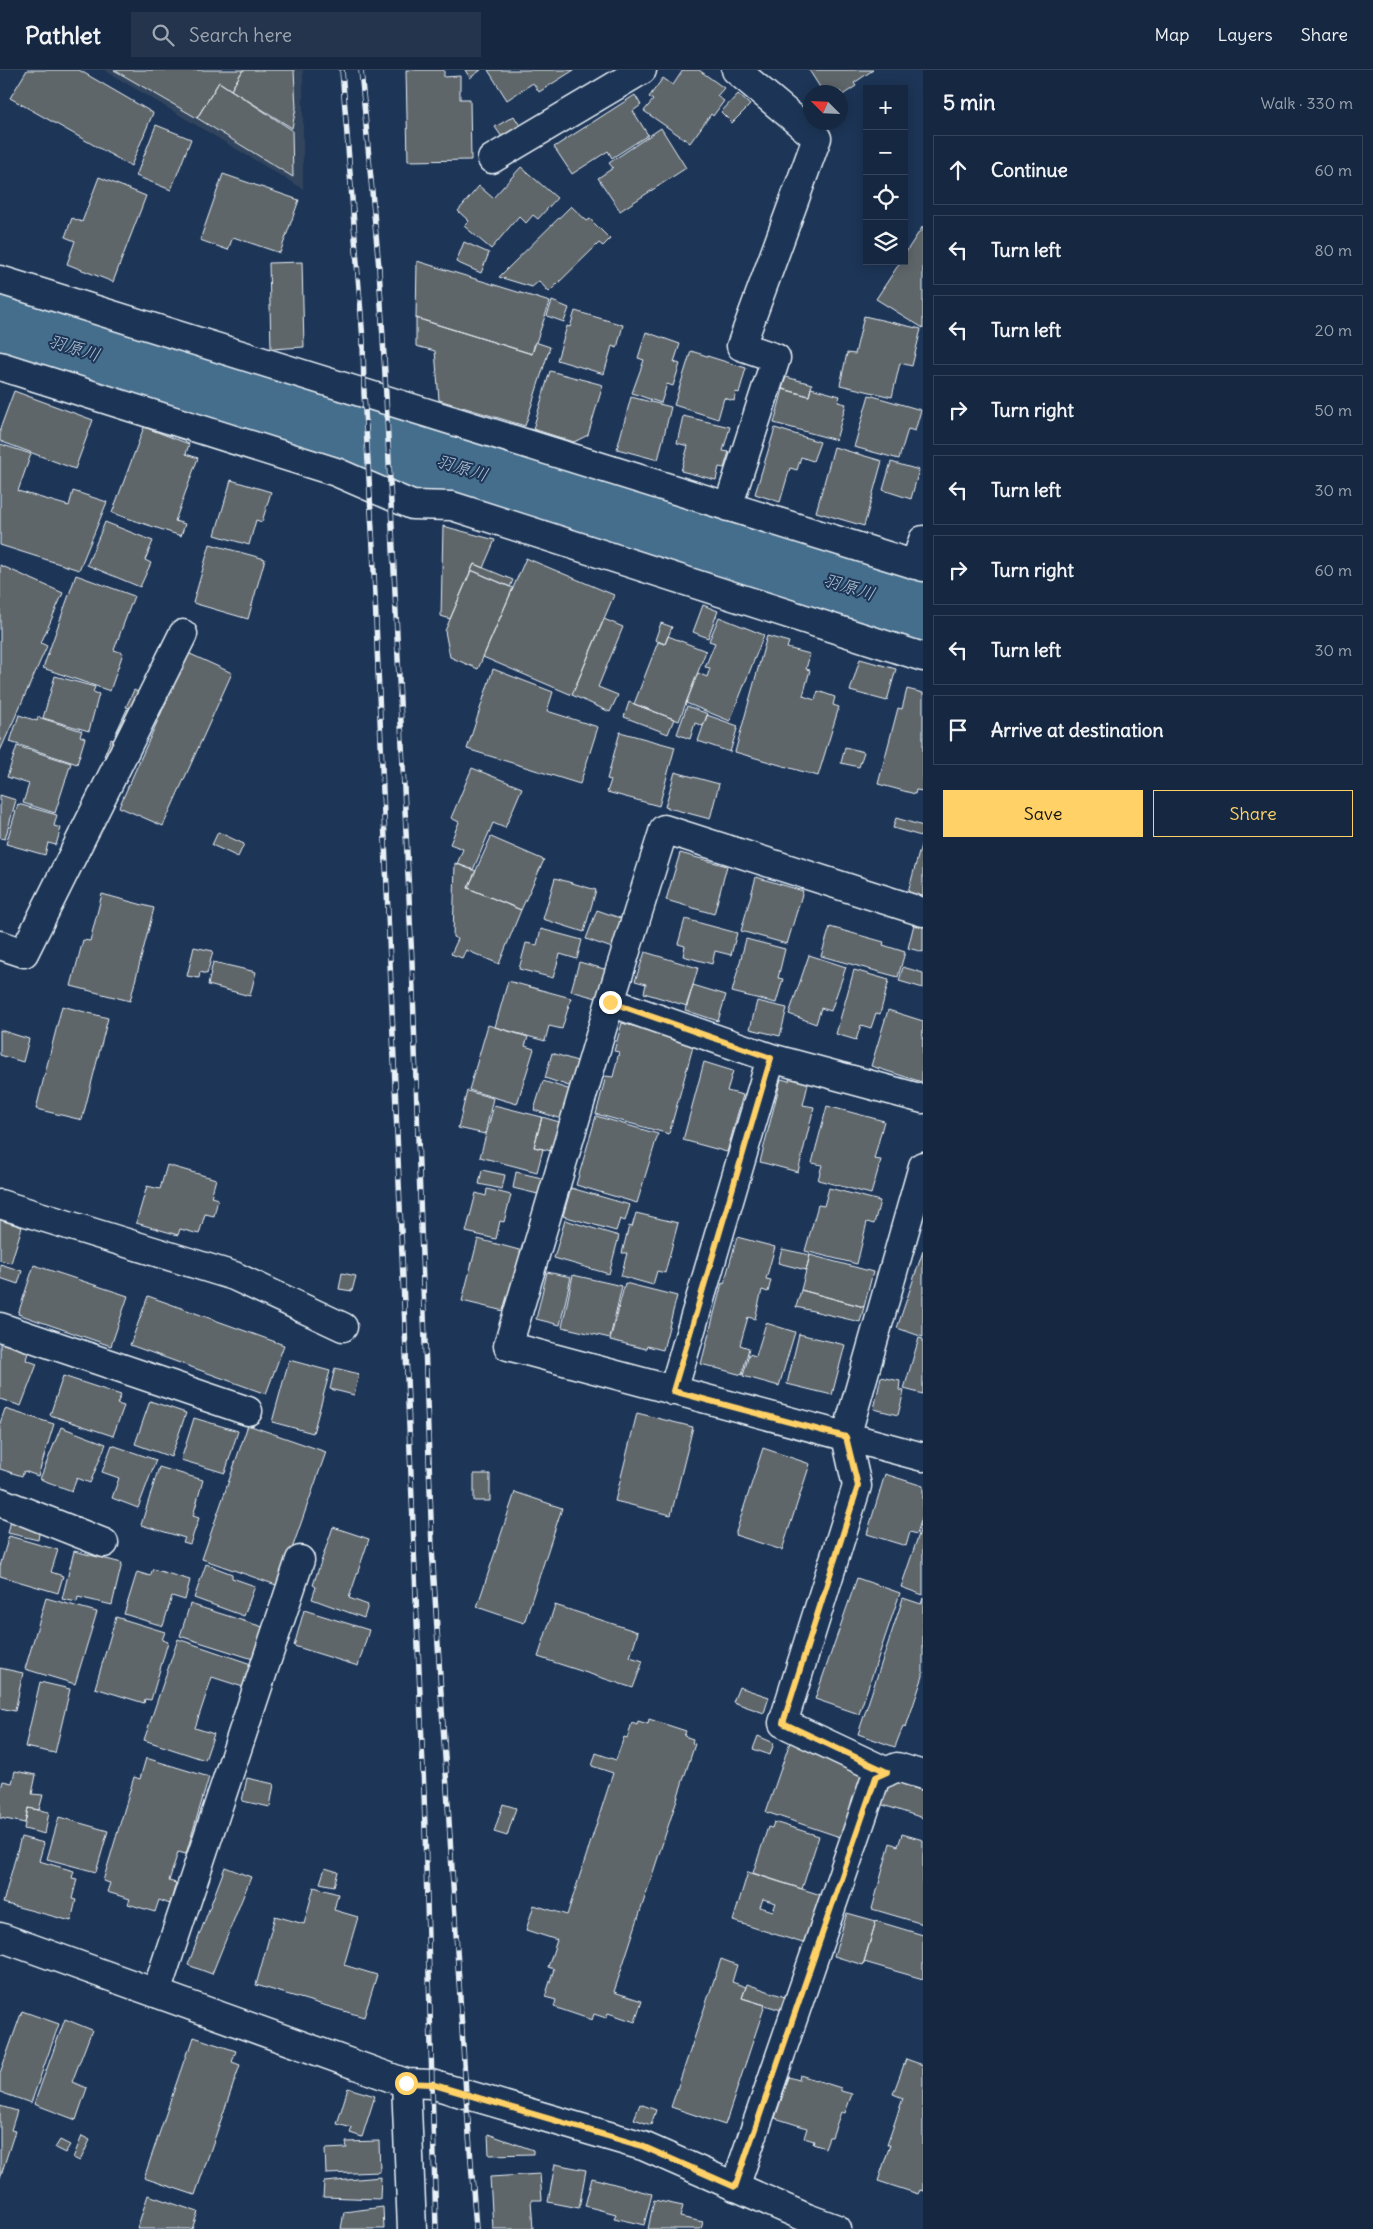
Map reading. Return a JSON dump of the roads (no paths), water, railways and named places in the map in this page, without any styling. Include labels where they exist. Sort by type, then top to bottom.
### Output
[{"type":"street","points":[[492,160],[642,70]]},
{"type":"street","points":[[728,507],[776,358],[741,346],[817,138],[736,70]]},
{"type":"street","points":[[0,280],[728,507],[920,557]]},
{"type":"street","points":[[0,366],[336,472],[412,505],[452,506],[923,657]]},
{"type":"street","points":[[0,945],[24,953],[183,634]]},
{"type":"street","points":[[923,912],[664,829],[610,1002],[508,1346],[923,1457]]},
{"type":"street","points":[[610,1002],[771,1058],[923,1100]]},
{"type":"street","points":[[673,1391],[771,1058]]},
{"type":"street","points":[[887,1772],[783,1723],[858,1486],[846,1437],[923,1166]]},
{"type":"street","points":[[0,1204],[234,1276],[343,1327]]},
{"type":"street","points":[[0,1327],[248,1411]]},
{"type":"street","points":[[0,1502],[104,1543]]},
{"type":"street","points":[[156,1992],[300,1560]]},
{"type":"street","points":[[735,2187],[876,1777],[896,1767],[923,1775]]},
{"type":"street","points":[[0,1937],[406,2083],[431,2084],[642,2146],[735,2187],[805,2224],[837,2229]]},
{"type":"street","points":[[406,2083],[412,2229]]},
{"type":"waterway","name":"羽原川","points":[[0,325],[460,470],[923,610]]},
{"type":"railway","points":[[342,70],[363,340],[364,393],[373,547],[424,1792],[436,2229]]},
{"type":"railway","points":[[361,70],[379,268],[385,374],[412,962],[432,1548],[476,2229]]}]
